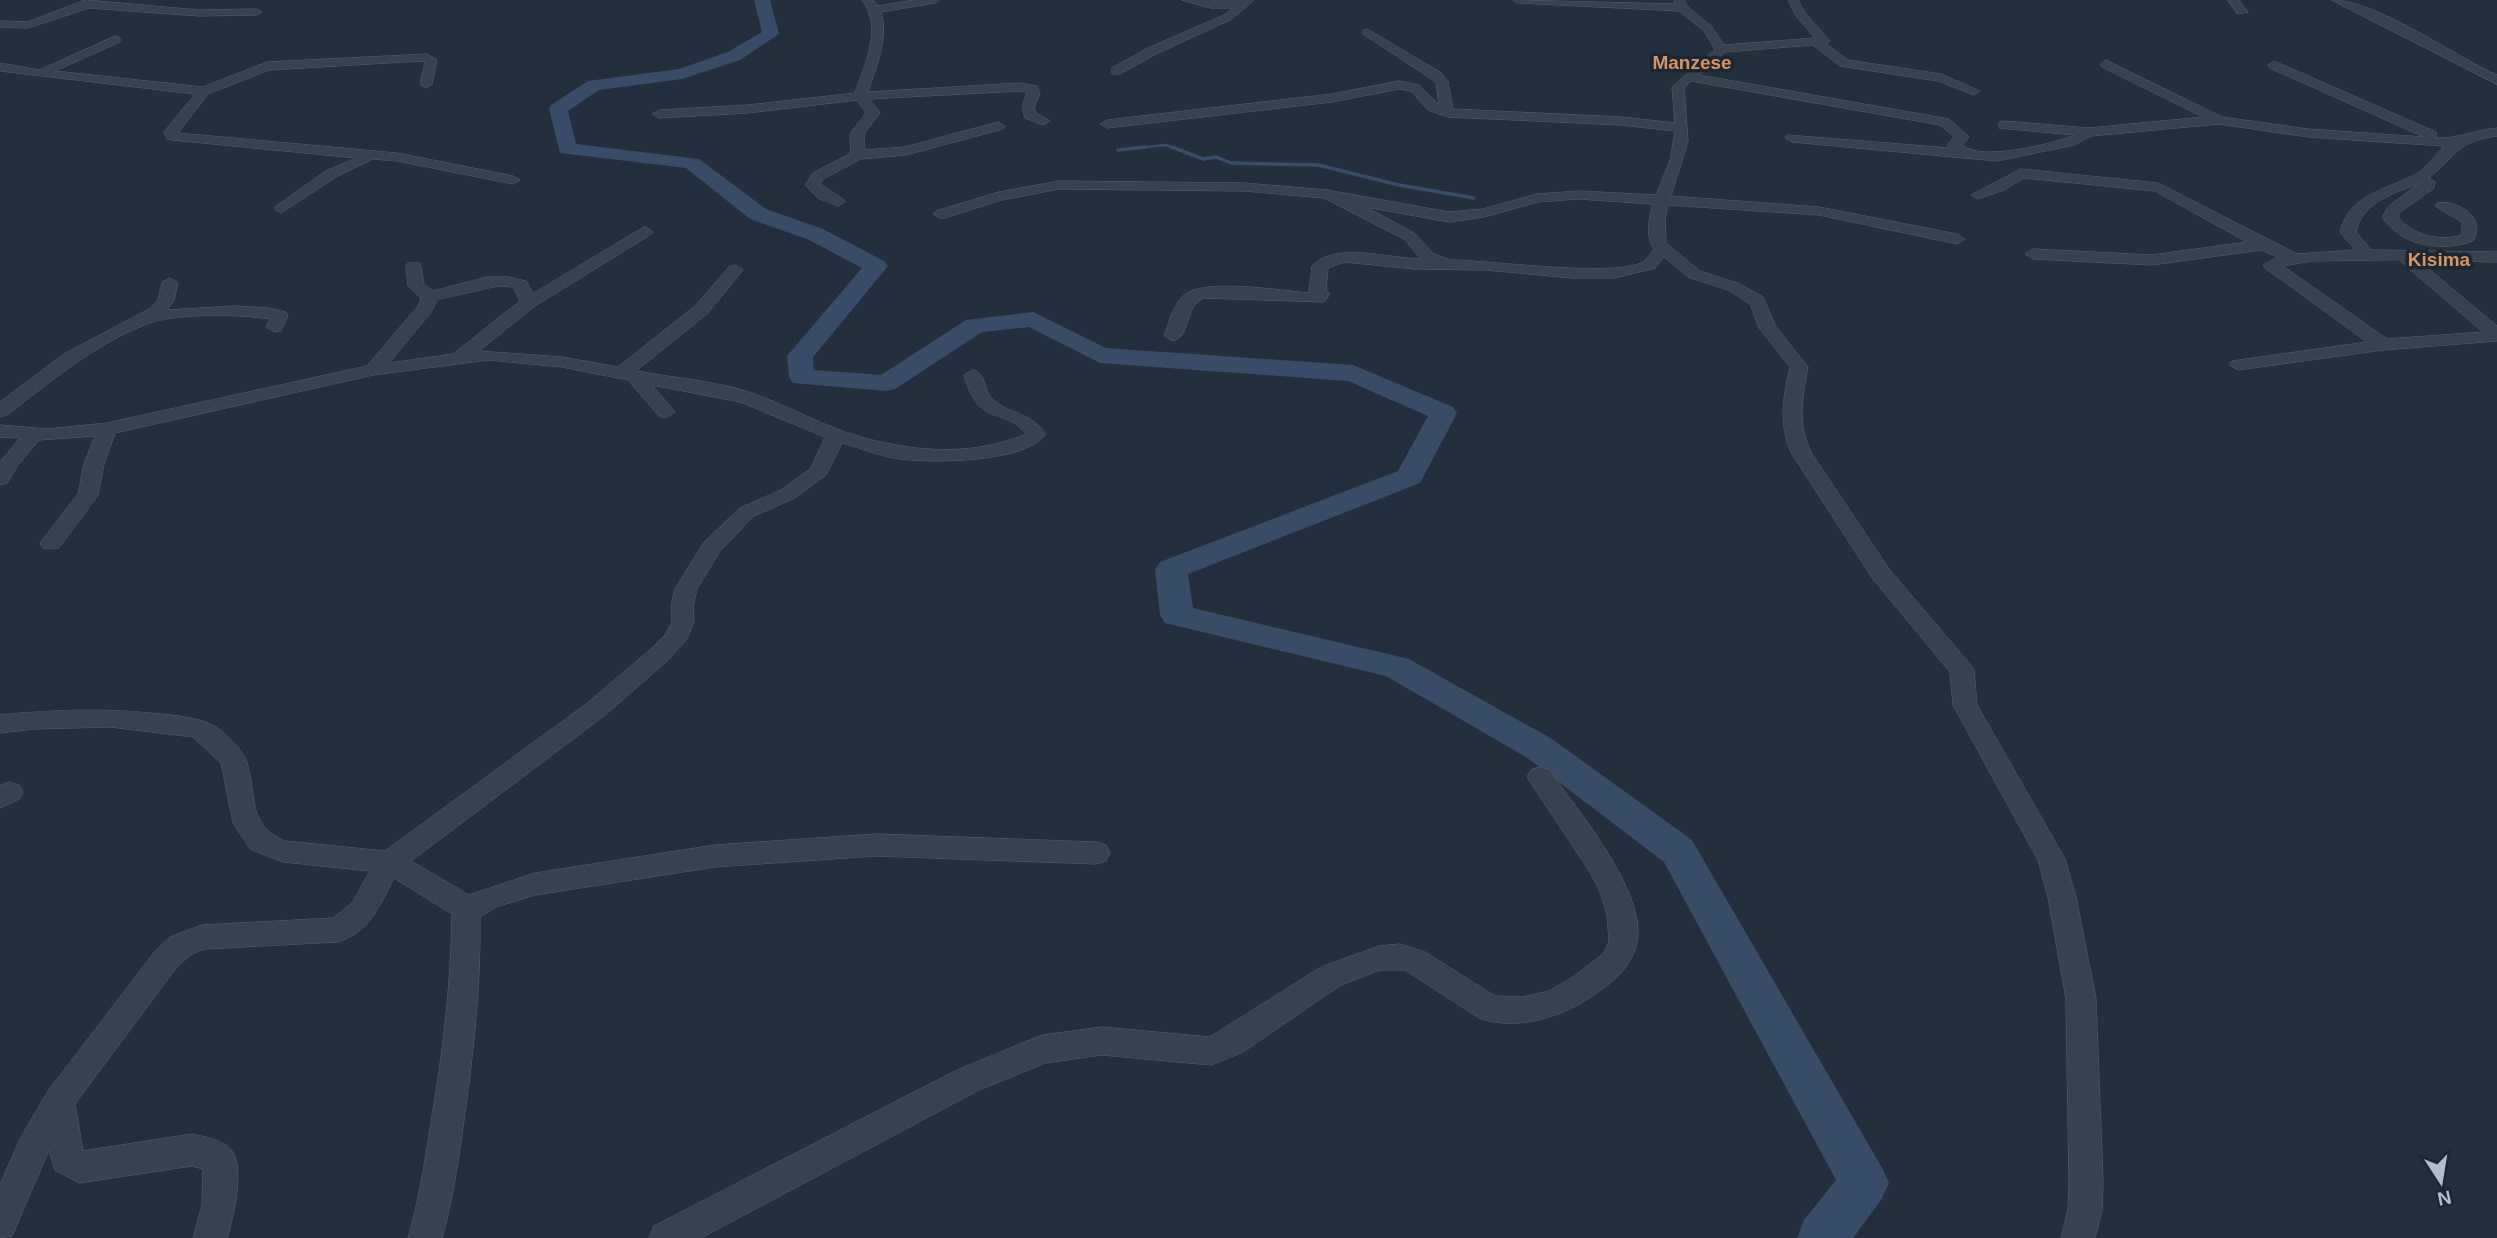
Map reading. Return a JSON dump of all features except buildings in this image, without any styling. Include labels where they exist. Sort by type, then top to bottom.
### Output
[{"type":"street","points":[[860,96],[873,61],[872,5],[935,0]]},
{"type":"street","points":[[1187,0],[1211,5],[1246,2]]},
{"type":"street","points":[[1518,0],[1680,4],[1708,29],[1721,49]]},
{"type":"street","points":[[1721,49],[1816,42],[1824,39],[1800,14],[1793,0]]},
{"type":"street","points":[[2233,0],[2242,12]]},
{"type":"street","points":[[2337,0],[2413,34],[2475,71],[2497,80]]},
{"type":"street","points":[[1115,71],[1228,17],[1246,2]]},
{"type":"street","points":[[0,24],[28,25],[89,3],[199,13],[256,12]]},
{"type":"street","points":[[1367,32],[1442,81],[1443,98],[1448,113]]},
{"type":"street","points":[[41,73],[116,40]]},
{"type":"street","points":[[1816,42],[1844,63],[1941,78],[1975,91]]},
{"type":"street","points":[[1721,49],[1713,61],[1678,87],[1682,128],[1680,149],[1660,200],[1657,240],[1662,248],[1694,274],[1734,287],[1755,298],[1768,328],[1794,358],[1798,368],[1792,400],[1792,423],[1794,438],[1802,454],[1881,574],[1962,670],[1965,705],[2051,859],[2062,897],[2081,999],[2086,1182],[2085,1210],[2078,1238]]},
{"type":"street","points":[[0,67],[204,91],[267,66],[423,57],[431,60],[426,84]]},
{"type":"street","points":[[2106,64],[2219,120]]},
{"type":"street","points":[[2274,65],[2450,142]]},
{"type":"street","points":[[1688,77],[1944,122],[1962,137],[1954,145],[1964,154]]},
{"type":"street","points":[[1107,124],[1332,98],[1399,85],[1415,88],[1433,107],[1448,113],[1621,121],[1682,128]]},
{"type":"street","points":[[659,114],[748,109],[860,96],[1027,87],[1032,89],[1034,94],[1028,107],[1030,115],[1043,121]]},
{"type":"street","points":[[204,91],[171,132],[172,136],[420,160],[513,180]]},
{"type":"street","points":[[858,155],[857,134],[873,113],[860,96]]},
{"type":"street","points":[[2004,125],[2089,132],[2131,125],[2219,120],[2308,133],[2450,142],[2472,135],[2497,132]]},
{"type":"street","points":[[838,202],[815,190],[813,181],[858,155],[906,151],[998,125]]},
{"type":"street","points":[[1792,138],[2006,157],[2069,142],[2089,132]]},
{"type":"street","points":[[2368,256],[2348,232],[2349,220],[2359,207],[2425,175],[2450,142]]},
{"type":"street","points":[[281,209],[309,192],[331,172],[376,156]]},
{"type":"street","points":[[1978,195],[1999,187],[2021,173],[2093,182],[2148,184],[2293,258]]},
{"type":"street","points":[[2425,175],[2429,186],[2394,209],[2390,217],[2392,223],[2412,234],[2436,242],[2450,243],[2468,238],[2472,232],[2471,225],[2464,214],[2442,206]]},
{"type":"street","points":[[941,214],[1006,193],[1059,185],[1244,187],[1336,197],[1449,217],[1484,213],[1514,203],[1559,195],[1826,212],[1957,240]]},
{"type":"street","points":[[1336,197],[1409,236],[1434,260],[1450,265]]},
{"type":"street","points":[[460,357],[529,302],[645,232]]},
{"type":"street","points":[[2033,254],[2152,260],[2263,245]]},
{"type":"street","points":[[1173,336],[1190,299],[1199,293],[1318,298],[1322,294],[1317,292],[1320,266],[1335,258],[1614,273],[1649,265],[1662,248]]},
{"type":"street","points":[[2404,256],[2497,336]]},
{"type":"street","points":[[2383,345],[2272,265],[2293,258],[2497,257]]},
{"type":"street","points":[[414,266],[416,286],[430,297]]},
{"type":"street","points":[[628,376],[701,310],[735,270]]},
{"type":"street","points":[[430,297],[510,281],[520,284],[529,302]]},
{"type":"street","points":[[0,411],[70,358],[147,318],[166,300],[170,283]]},
{"type":"street","points":[[373,370],[423,312],[430,297]]},
{"type":"street","points":[[147,318],[170,314],[259,312],[279,316],[275,327]]},
{"type":"street","points":[[2238,365],[2383,345],[2497,336]]},
{"type":"street","points":[[0,431],[33,435],[107,429],[373,370],[488,355],[525,357],[689,384],[745,397],[836,435],[898,453],[932,457],[980,453],[1033,438],[1036,433],[1027,424],[995,412],[985,404],[977,393],[974,375]]},
{"type":"street","points":[[628,376],[666,412]]},
{"type":"street","points":[[51,543],[88,495],[94,464],[107,429]]},
{"type":"street","points":[[0,479],[9,463],[33,435]]},
{"type":"street","points":[[0,1224],[32,1150],[59,1101],[166,959],[180,946],[202,937],[338,930],[356,918],[365,907],[379,875],[390,862],[595,710],[676,639],[683,622],[682,606],[686,589],[712,547],[747,512],[788,494],[819,471],[836,435]]},
{"type":"street","points":[[0,724],[110,718],[182,725],[201,730],[215,740],[233,760],[246,823],[260,842],[283,851],[390,862],[458,902],[466,911],[453,1085],[432,1215],[425,1238]]},
{"type":"street","points":[[666,1238],[966,1081],[1043,1049],[1102,1041],[1211,1051],[1232,1042],[1331,976],[1379,958],[1400,956],[1415,961],[1490,1009],[1522,1010],[1555,1003],[1584,986],[1614,962],[1623,942],[1621,914],[1613,889],[1598,860],[1541,777]]},
{"type":"street","points":[[466,911],[487,899],[536,884],[715,856],[876,845],[1096,853]]},
{"type":"street","points":[[59,1101],[67,1159],[79,1167],[192,1150],[207,1153],[220,1161],[219,1205],[210,1238]]},
{"type":"waterway","points":[[762,0],[771,34],[734,56],[682,74],[594,85],[558,109],[567,149],[692,163],[758,214],[815,234],[876,266],[800,356],[802,377],[886,383],[975,325],[1033,319],[1100,355],[1353,373],[1443,413],[1410,477],[1171,569],[1177,615],[1397,667],[1539,748],[1678,851],[1864,1183],[1822,1238]]},
{"type":"waterway","points":[[1128,149],[1166,145],[1176,149]]},
{"type":"waterway","points":[[1118,150],[1145,147]]},
{"type":"waterway","points":[[1172,147],[1203,159],[1216,157],[1231,163],[1318,165],[1399,185],[1474,198]]},
{"type":"district","name":"Manzese","points":[[1692,62]]},
{"type":"district","name":"Kisima","points":[[2439,259]]}]
